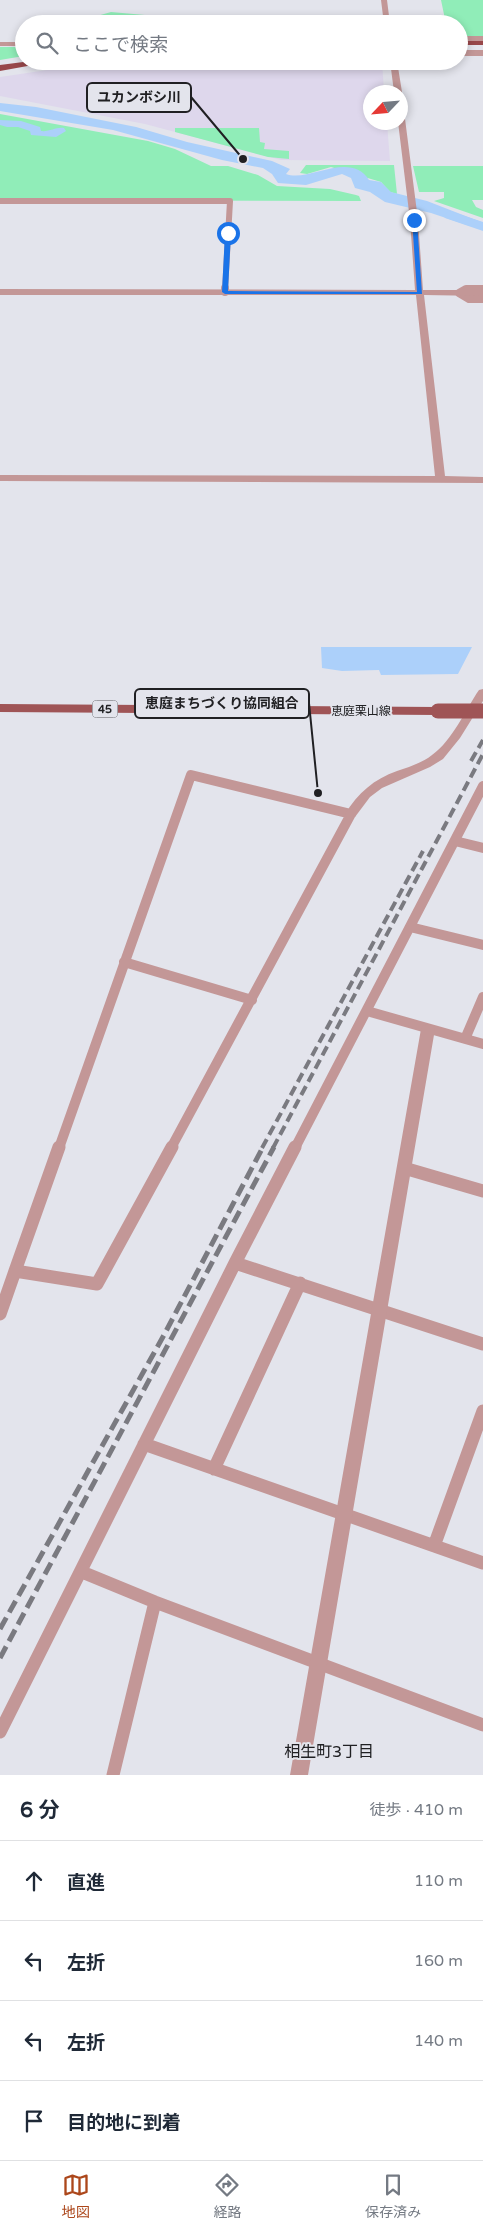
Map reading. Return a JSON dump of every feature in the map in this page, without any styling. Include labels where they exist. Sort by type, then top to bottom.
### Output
[{"type":"highway","points":[[468,43],[483,43]]},
{"type":"highway","points":[[468,47],[483,47]]},
{"type":"highway","points":[[0,64],[15,62]]},
{"type":"highway","points":[[0,68],[15,66]]},
{"type":"main road","name":"恵庭栗山線","points":[[0,708],[483,711]]},
{"type":"street","points":[[384,0],[386,15]]},
{"type":"street","points":[[468,39],[483,39]]},
{"type":"street","points":[[0,44],[15,44]]},
{"type":"street","points":[[468,53],[483,53]]},
{"type":"street","points":[[394,70],[397,85]]},
{"type":"street","points":[[402,130],[413,209],[440,479]]},
{"type":"street","points":[[0,201],[230,201],[225,292]]},
{"type":"street","points":[[458,293],[466,289],[483,289]]},
{"type":"street","points":[[0,292],[483,293]]},
{"type":"street","points":[[458,293],[469,299],[483,299]]},
{"type":"street","points":[[0,478],[483,480]]},
{"type":"street","points":[[15,1271],[98,1284],[351,814],[362,797],[372,788],[399,774],[428,764],[441,755],[483,692]]},
{"type":"street","points":[[0,1314],[191,775],[351,814]]},
{"type":"street","points":[[0,1732],[82,1572],[235,1263],[483,787]]},
{"type":"street","points":[[455,841],[483,848]]},
{"type":"street","points":[[410,927],[483,946]]},
{"type":"street","points":[[124,962],[252,1000]]},
{"type":"street","points":[[465,1039],[483,998]]},
{"type":"street","points":[[367,1011],[483,1044]]},
{"type":"street","points":[[299,1775],[428,1029]]},
{"type":"street","points":[[404,1168],[483,1191]]},
{"type":"street","points":[[235,1263],[483,1344]]},
{"type":"street","points":[[214,1469],[300,1283]]},
{"type":"street","points":[[434,1546],[483,1411]]},
{"type":"street","points":[[144,1444],[483,1563]]},
{"type":"street","points":[[82,1572],[155,1602],[483,1724]]},
{"type":"street","points":[[113,1775],[155,1602]]},
{"type":"shaded area","points":[[47,70],[383,70],[384,85],[363,85],[363,130],[388,130],[390,161],[281,160],[145,124],[0,96],[0,77]]},
{"type":"green space","points":[[441,0],[483,0],[483,38],[468,38],[468,15],[444,15]]},
{"type":"green space","points":[[111,12],[145,15],[100,15]]},
{"type":"green space","points":[[0,47],[15,47],[15,58],[0,60]]},
{"type":"green space","points":[[0,114],[148,141],[175,149],[211,166],[228,166],[258,175],[277,186],[330,189],[359,196],[361,201],[0,200]]},
{"type":"green space","points":[[175,128],[259,128],[260,142],[265,143],[264,149],[289,151],[289,159],[268,157],[175,132]]},
{"type":"green space","points":[[306,165],[394,165],[397,194],[390,192],[381,182],[331,167],[307,174],[300,173]]},
{"type":"green space","points":[[413,166],[483,166],[483,200],[472,200],[476,207],[483,210],[483,218],[434,201],[444,198],[444,192],[419,192]]},
{"type":"water","points":[[0,103],[36,107],[136,127],[187,142],[272,161],[290,169],[286,174],[295,176],[340,167],[351,168],[361,171],[369,180],[381,182],[391,192],[427,201],[481,222],[473,227],[431,213],[385,202],[370,192],[355,188],[351,178],[342,174],[306,185],[278,183],[272,174],[263,168],[222,160],[113,130],[0,111]]},
{"type":"water","points":[[0,120],[21,121],[40,127],[41,131],[64,128],[66,131],[56,137],[31,135],[30,131],[18,127],[0,125]]},
{"type":"water","points":[[321,647],[472,647],[458,674],[381,675],[379,670],[342,671],[322,668]]},
{"type":"waterway","points":[[450,215],[483,227]]},
{"type":"railway","points":[[471,761],[483,740]]},
{"type":"railway","points":[[273,1148],[483,754]]},
{"type":"railway","points":[[262,1148],[423,851]]},
{"type":"railway","points":[[0,1629],[164,1335],[263,1147]]},
{"type":"railway","points":[[0,1658],[274,1147]]},
{"type":"place","name":"ユカンボシ川","points":[[243,159]]},
{"type":"place","name":"恵庭まちづくり協同組合","points":[[318,793]]},
{"type":"district","name":"相生町3丁目","points":[[329,1752]]},
{"type":"route","points":[[228,233],[225,292],[420,293],[414,220]]}]
